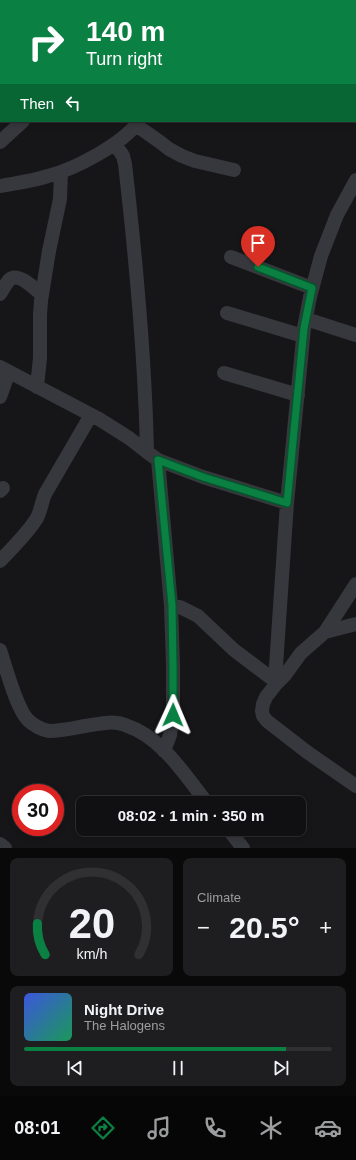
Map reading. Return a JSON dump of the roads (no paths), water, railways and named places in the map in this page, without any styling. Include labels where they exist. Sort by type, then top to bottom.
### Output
[{"type":"street","points":[[0,142],[22,122]]},
{"type":"street","points":[[0,186],[41,178],[61,172],[79,164],[114,144],[137,123],[169,149],[182,156],[195,161],[234,170]]},
{"type":"street","points":[[114,144],[124,156],[130,202],[142,330],[146,406],[172,605],[173,715],[170,735],[164,751]]},
{"type":"street","points":[[37,387],[40,358],[40,315],[42,294],[60,199],[61,172]]},
{"type":"street","points":[[276,682],[287,503],[303,336],[312,288],[321,256],[337,215],[356,180]]},
{"type":"street","points":[[231,256],[312,288]]},
{"type":"street","points":[[0,294],[10,280],[13,278],[18,278],[24,280],[42,294]]},
{"type":"street","points":[[227,313],[303,336]]},
{"type":"street","points":[[306,319],[356,335]]},
{"type":"street","points":[[0,397],[4,370],[91,415],[128,438],[153,456],[203,477],[287,503]]},
{"type":"street","points":[[224,373],[298,395]]},
{"type":"street","points":[[0,561],[18,542],[36,519],[46,494],[91,415]]},
{"type":"street","points":[[356,584],[325,632],[301,653],[285,675],[276,682],[263,704],[263,716],[267,721],[307,752],[356,786]]},
{"type":"street","points":[[172,605],[180,607],[198,616],[234,650],[276,682]]},
{"type":"street","points":[[325,632],[356,624]]},
{"type":"street","points":[[0,650],[21,710],[28,720],[38,728],[48,731],[106,723],[123,724],[139,730],[152,738],[170,757],[201,796]]},
{"type":"street","points":[[234,836],[244,848]]},
{"type":"street","points":[[0,844],[5,848]]}]
